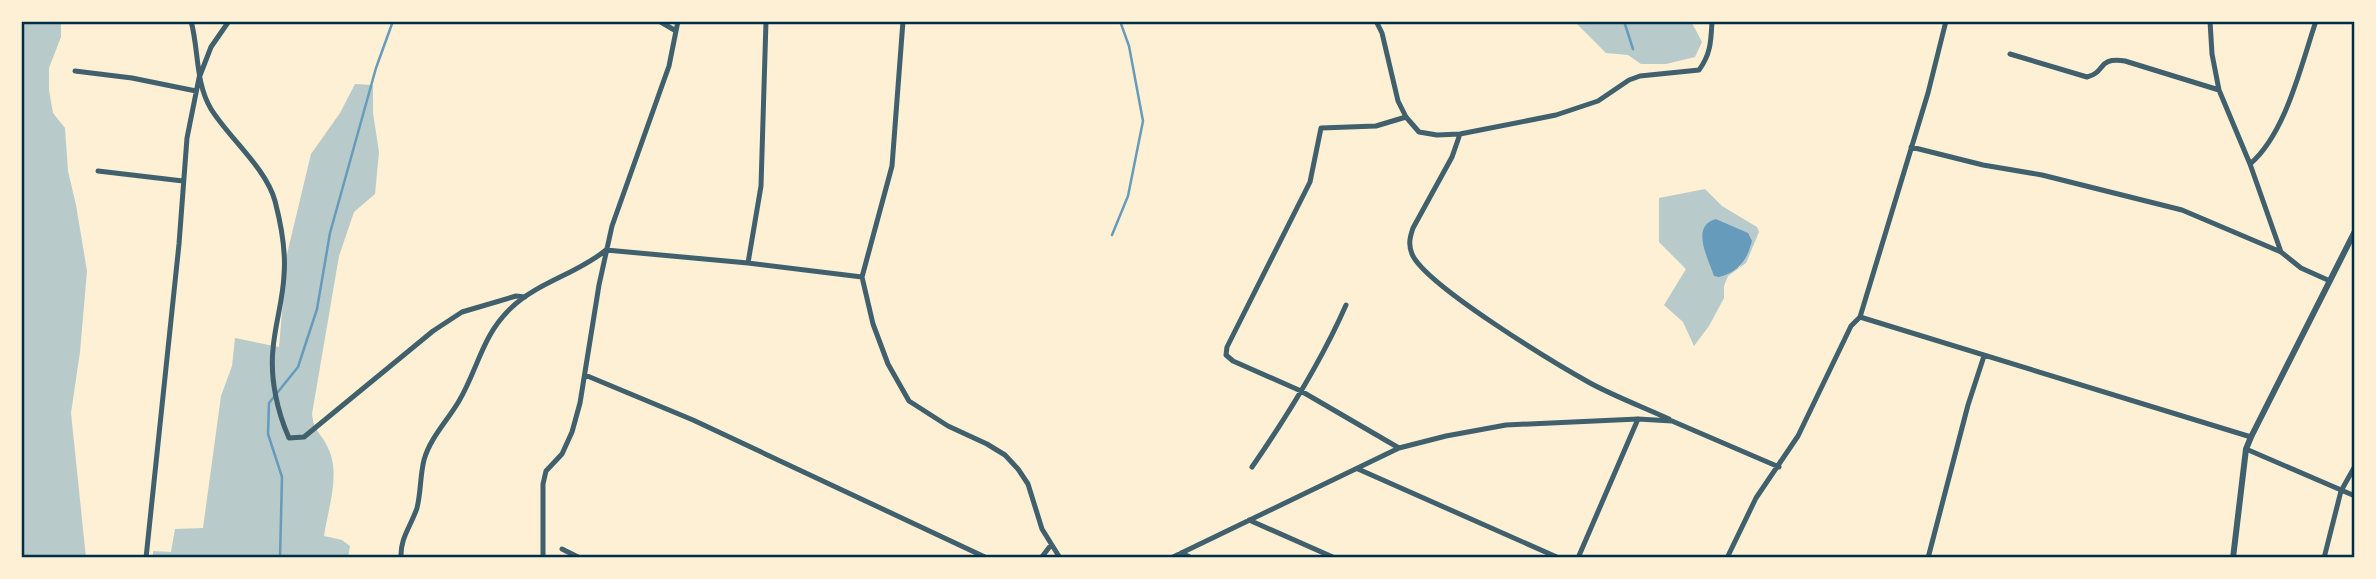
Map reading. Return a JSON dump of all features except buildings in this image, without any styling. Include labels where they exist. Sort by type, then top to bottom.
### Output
[{"type":"street","points":[[191,21],[197,41],[199,78],[211,108],[245,151],[274,198],[285,260],[273,349],[274,387],[289,438],[304,437],[433,331],[461,312],[516,296],[525,297]]},
{"type":"street","points":[[146,558],[187,138],[199,78],[211,47],[229,21]]},
{"type":"street","points":[[659,21],[676,31]]},
{"type":"street","points":[[543,555],[543,484],[546,471],[562,454],[572,432],[585,375],[598,285],[612,226],[669,66],[678,21]]},
{"type":"street","points":[[748,263],[761,186],[766,21]]},
{"type":"street","points":[[903,21],[892,166],[862,277],[878,340],[909,401],[948,426],[988,444],[1018,468],[1028,484],[1042,529],[1060,558]]},
{"type":"street","points":[[1376,21],[1382,33],[1398,101],[1406,117],[1419,132],[1437,135],[1460,134],[1556,115],[1598,101],[1629,80],[1640,76],[1699,70],[1707,60],[1711,46],[1712,21]]},
{"type":"street","points":[[1727,558],[1756,498],[1798,436],[1851,326],[1860,317],[1928,93],[1946,21]]},
{"type":"street","points":[[2210,21],[2212,54],[2219,90],[2250,164],[2281,252]]},
{"type":"street","points":[[2250,164],[2263,151],[2281,121],[2316,21]]},
{"type":"street","points":[[2010,54],[2087,77],[2093,76],[2109,60],[2125,61],[2219,90]]},
{"type":"street","points":[[75,71],[132,78],[195,91]]},
{"type":"street","points":[[1399,448],[1301,391],[1233,361],[1226,355],[1227,347],[1310,182],[1321,128],[1376,126],[1406,117]]},
{"type":"street","points":[[1460,134],[1409,240],[1412,254],[1419,265],[1455,296],[1541,354],[1592,384],[1779,467]]},
{"type":"street","points":[[1911,147],[2042,175],[2182,210],[2281,252],[2301,268],[2330,281]]},
{"type":"street","points":[[98,171],[183,181]]},
{"type":"street","points":[[2233,558],[2246,450],[2355,231]]},
{"type":"street","points":[[401,558],[402,539],[416,508],[424,459],[433,440],[461,398],[486,340],[502,317],[525,297],[588,265],[606,250],[862,277]]},
{"type":"street","points":[[1252,467],[1327,348],[1346,305]]},
{"type":"street","points":[[1860,317],[2251,437]]},
{"type":"street","points":[[1928,558],[1968,405],[1984,356]]},
{"type":"street","points":[[585,375],[693,420],[987,558]]},
{"type":"street","points":[[1171,558],[1399,448],[1506,425],[1638,419],[1672,421]]},
{"type":"street","points":[[1578,558],[1638,419]]},
{"type":"street","points":[[2246,450],[2355,496]]},
{"type":"street","points":[[2324,558],[2342,491],[2355,466]]},
{"type":"street","points":[[1358,469],[1559,558]]},
{"type":"street","points":[[1249,520],[1335,558]]},
{"type":"street","points":[[1041,558],[1051,545]]},
{"type":"street","points":[[562,549],[580,558]]},
{"type":"street","points":[[1181,554],[1192,558]]},
{"type":"shaded area","points":[[21,21],[61,21],[61,37],[49,68],[49,90],[53,113],[65,128],[68,171],[87,271],[80,352],[71,413],[86,558],[21,558]]},
{"type":"shaded area","points":[[1574,21],[1691,21],[1702,42],[1695,57],[1666,64],[1641,64],[1628,55],[1606,53]]},
{"type":"shaded area","points":[[355,84],[373,85],[373,113],[379,152],[375,194],[354,212],[339,256],[312,414],[314,425],[332,458],[334,480],[324,536],[342,540],[350,546],[348,558],[153,558],[153,551],[171,552],[175,529],[203,528],[221,396],[232,366],[235,338],[279,347],[287,254],[311,154],[340,113]]},
{"type":"shaded area","points":[[1705,189],[1722,206],[1757,227],[1759,232],[1746,263],[1728,276],[1724,286],[1724,298],[1709,326],[1694,346],[1683,322],[1664,305],[1686,269],[1659,242],[1659,198]],"holes":[[[1716,219],[1747,233],[1751,246],[1739,268]]]},
{"type":"water","points":[[1716,219],[1748,233],[1752,241],[1741,265],[1719,277],[1714,276],[1702,235],[1708,223]]},
{"type":"waterway","points":[[280,558],[282,477],[268,434],[269,403],[298,367],[317,309],[330,233],[376,68],[393,21]]},
{"type":"waterway","points":[[1112,235],[1128,196],[1143,121],[1129,46],[1120,21]]},
{"type":"waterway","points":[[1624,21],[1633,49]]}]
